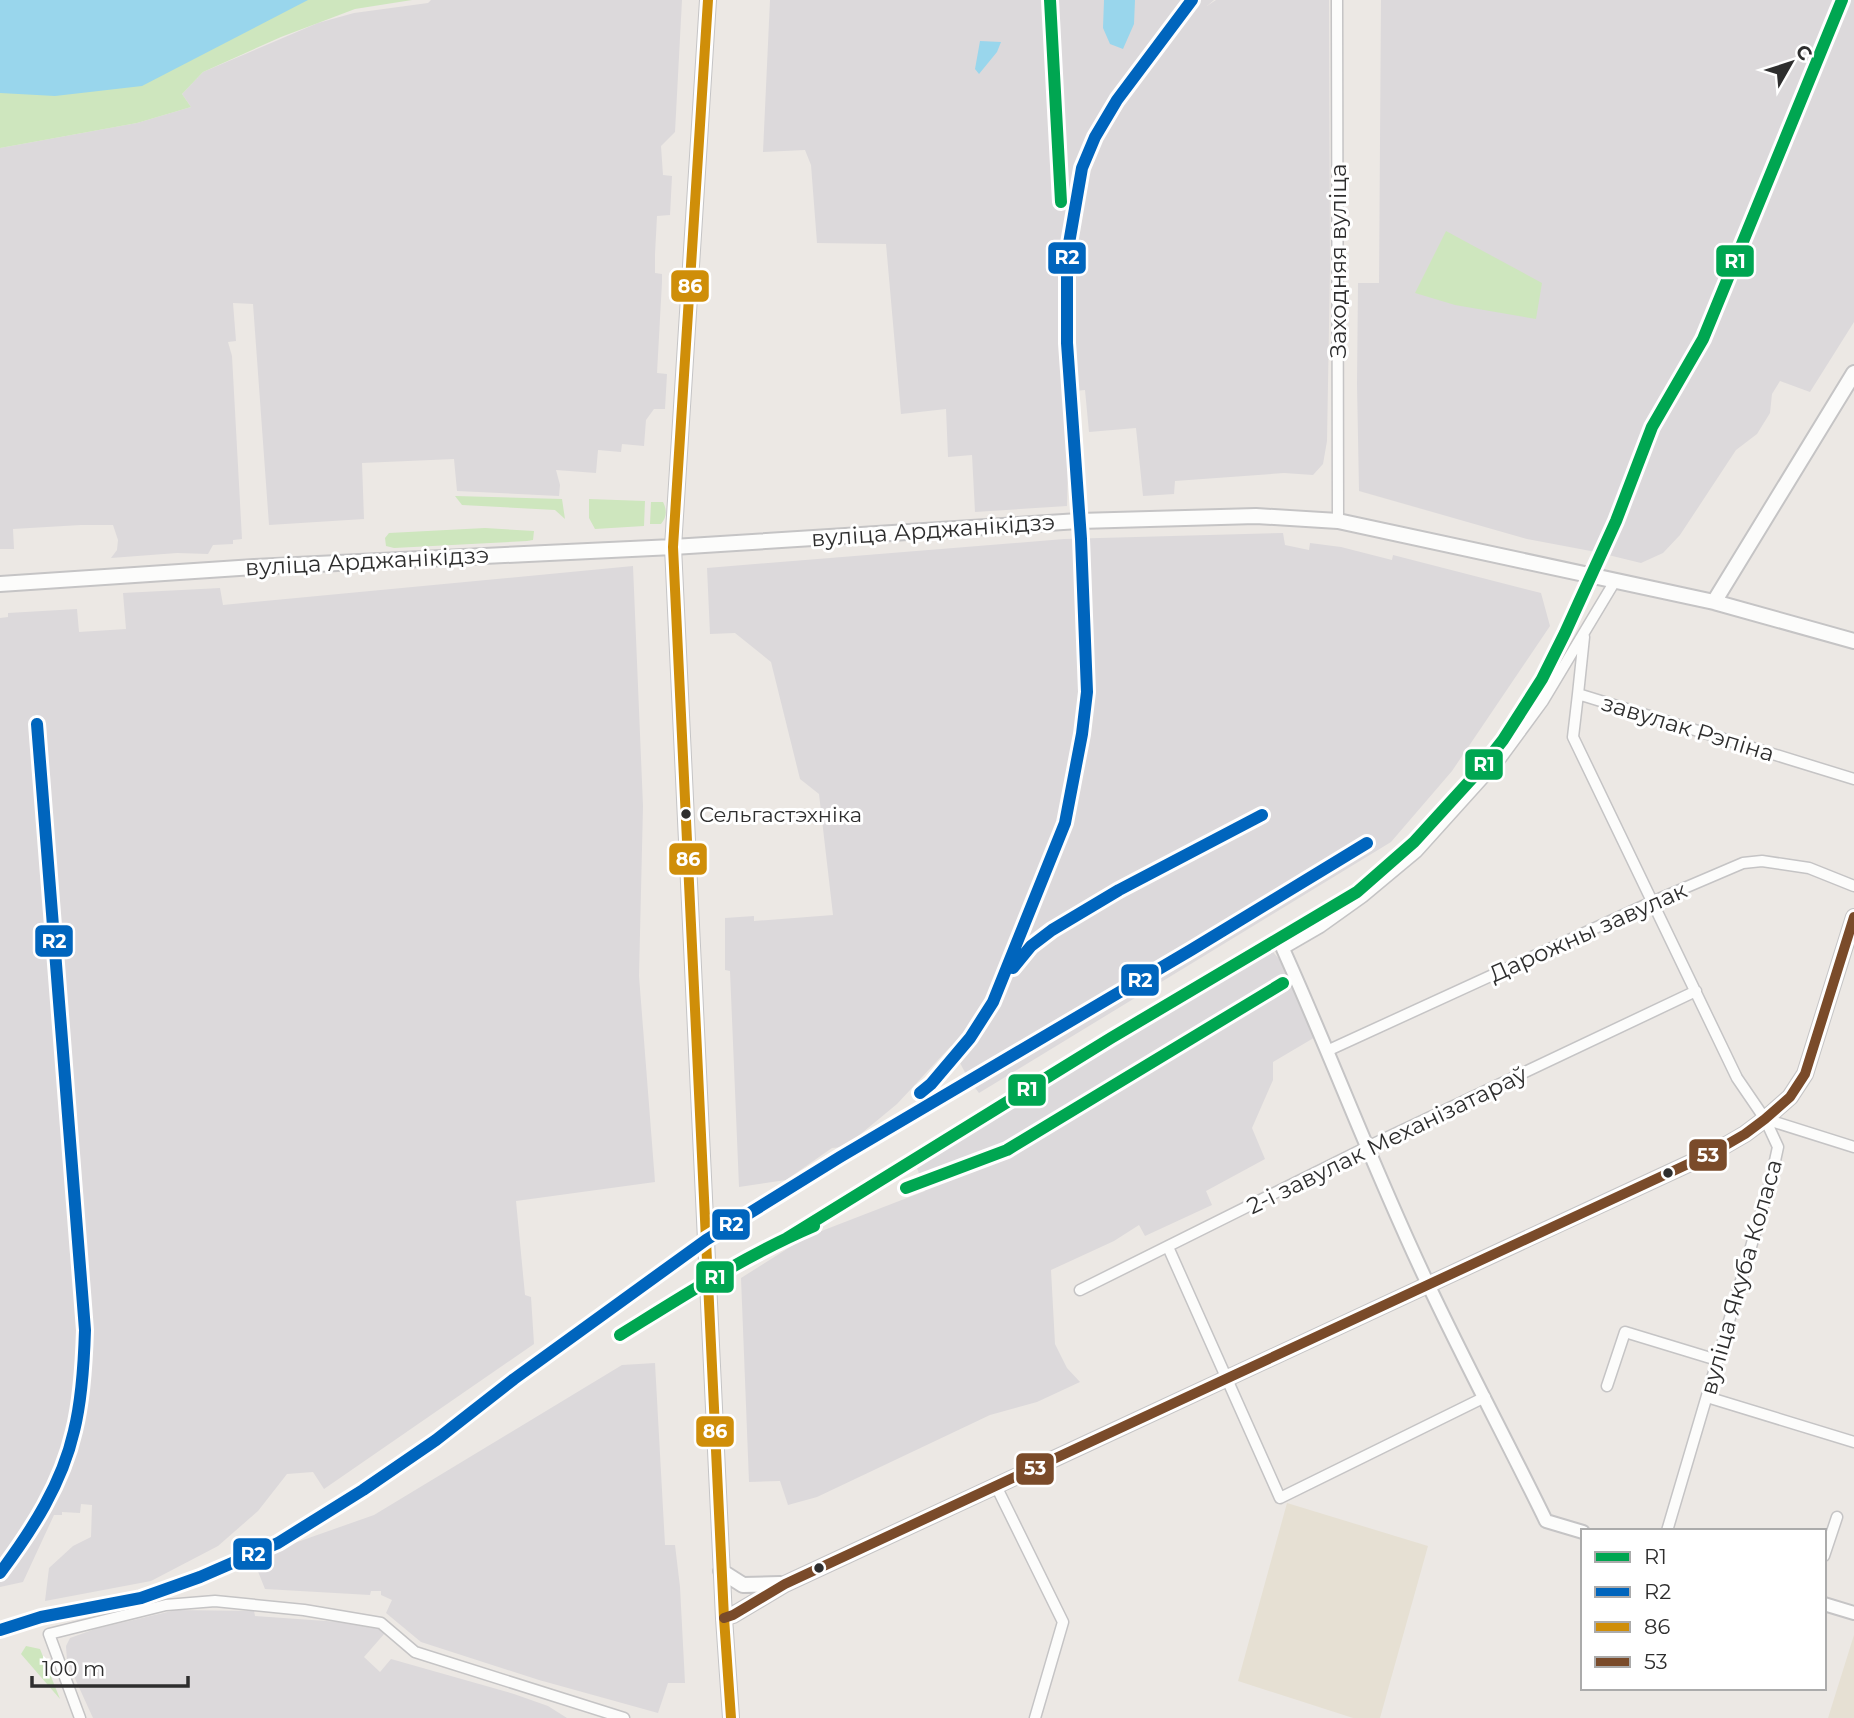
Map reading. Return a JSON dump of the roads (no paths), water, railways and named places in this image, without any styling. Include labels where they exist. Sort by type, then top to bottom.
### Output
[{"type":"main road","points":[[708,0],[673,547],[721,1571],[731,1718]]},
{"type":"main road","points":[[1714,601],[1854,373]]},
{"type":"main road","name":"вуліца Арджанікідзэ","points":[[0,584],[254,567],[673,547],[1079,521],[1256,516],[1338,521],[1714,601],[1854,641]]},
{"type":"main road","points":[[724,1618],[785,1584],[1228,1380],[1427,1284],[1714,1152],[1745,1134],[1790,1097],[1805,1073],[1854,917]]},
{"type":"main road","points":[[721,1571],[743,1585],[785,1584]]},
{"type":"street","name":"Заходняя вуліца","points":[[1337,0],[1338,521]]},
{"type":"street","points":[[1581,1531],[1546,1521],[1427,1284],[1367,1147],[1329,1050],[1283,949],[1321,927],[1363,897],[1416,852],[1515,741],[1585,635],[1615,582]]},
{"type":"street","name":"завулак Рэпіна","points":[[1585,635],[1578,694],[1854,779]]},
{"type":"street","name":"вуліца Якуба Коласа","points":[[1578,694],[1573,737],[1737,1078],[1765,1119],[1778,1147],[1668,1529]]},
{"type":"street","name":"Дарожны завулак","points":[[1329,1050],[1743,863],[1762,861],[1809,868],[1854,886]]},
{"type":"street","name":"2-і завулак Механізатараў","points":[[1080,1290],[1367,1147],[1696,992]]},
{"type":"street","points":[[1765,1119],[1854,1147]]},
{"type":"street","points":[[1168,1247],[1280,1498],[1485,1397]]},
{"type":"street","points":[[1607,1386],[1625,1332],[1717,1360]]},
{"type":"street","points":[[1707,1397],[1854,1442]]},
{"type":"street","points":[[997,1488],[1063,1622],[1035,1718]]},
{"type":"street","points":[[1826,1550],[1837,1517]]},
{"type":"street","points":[[80,1718],[49,1634],[166,1605],[215,1601],[304,1610],[381,1623],[415,1652],[624,1718]]},
{"type":"street","points":[[1826,1605],[1854,1613]]},
{"type":"street","points":[[583,1718],[587,1706]]},
{"type":"water","points":[[0,0],[308,0],[142,86],[55,96],[0,93]]},
{"type":"water","points":[[1104,0],[1135,0],[1134,24],[1123,49],[1110,44],[1103,28]]},
{"type":"water","points":[[980,41],[1001,42],[997,52],[979,74],[975,69]]},
{"type":"place","name":"Сельгастэхніка","points":[[686,814]]}]
